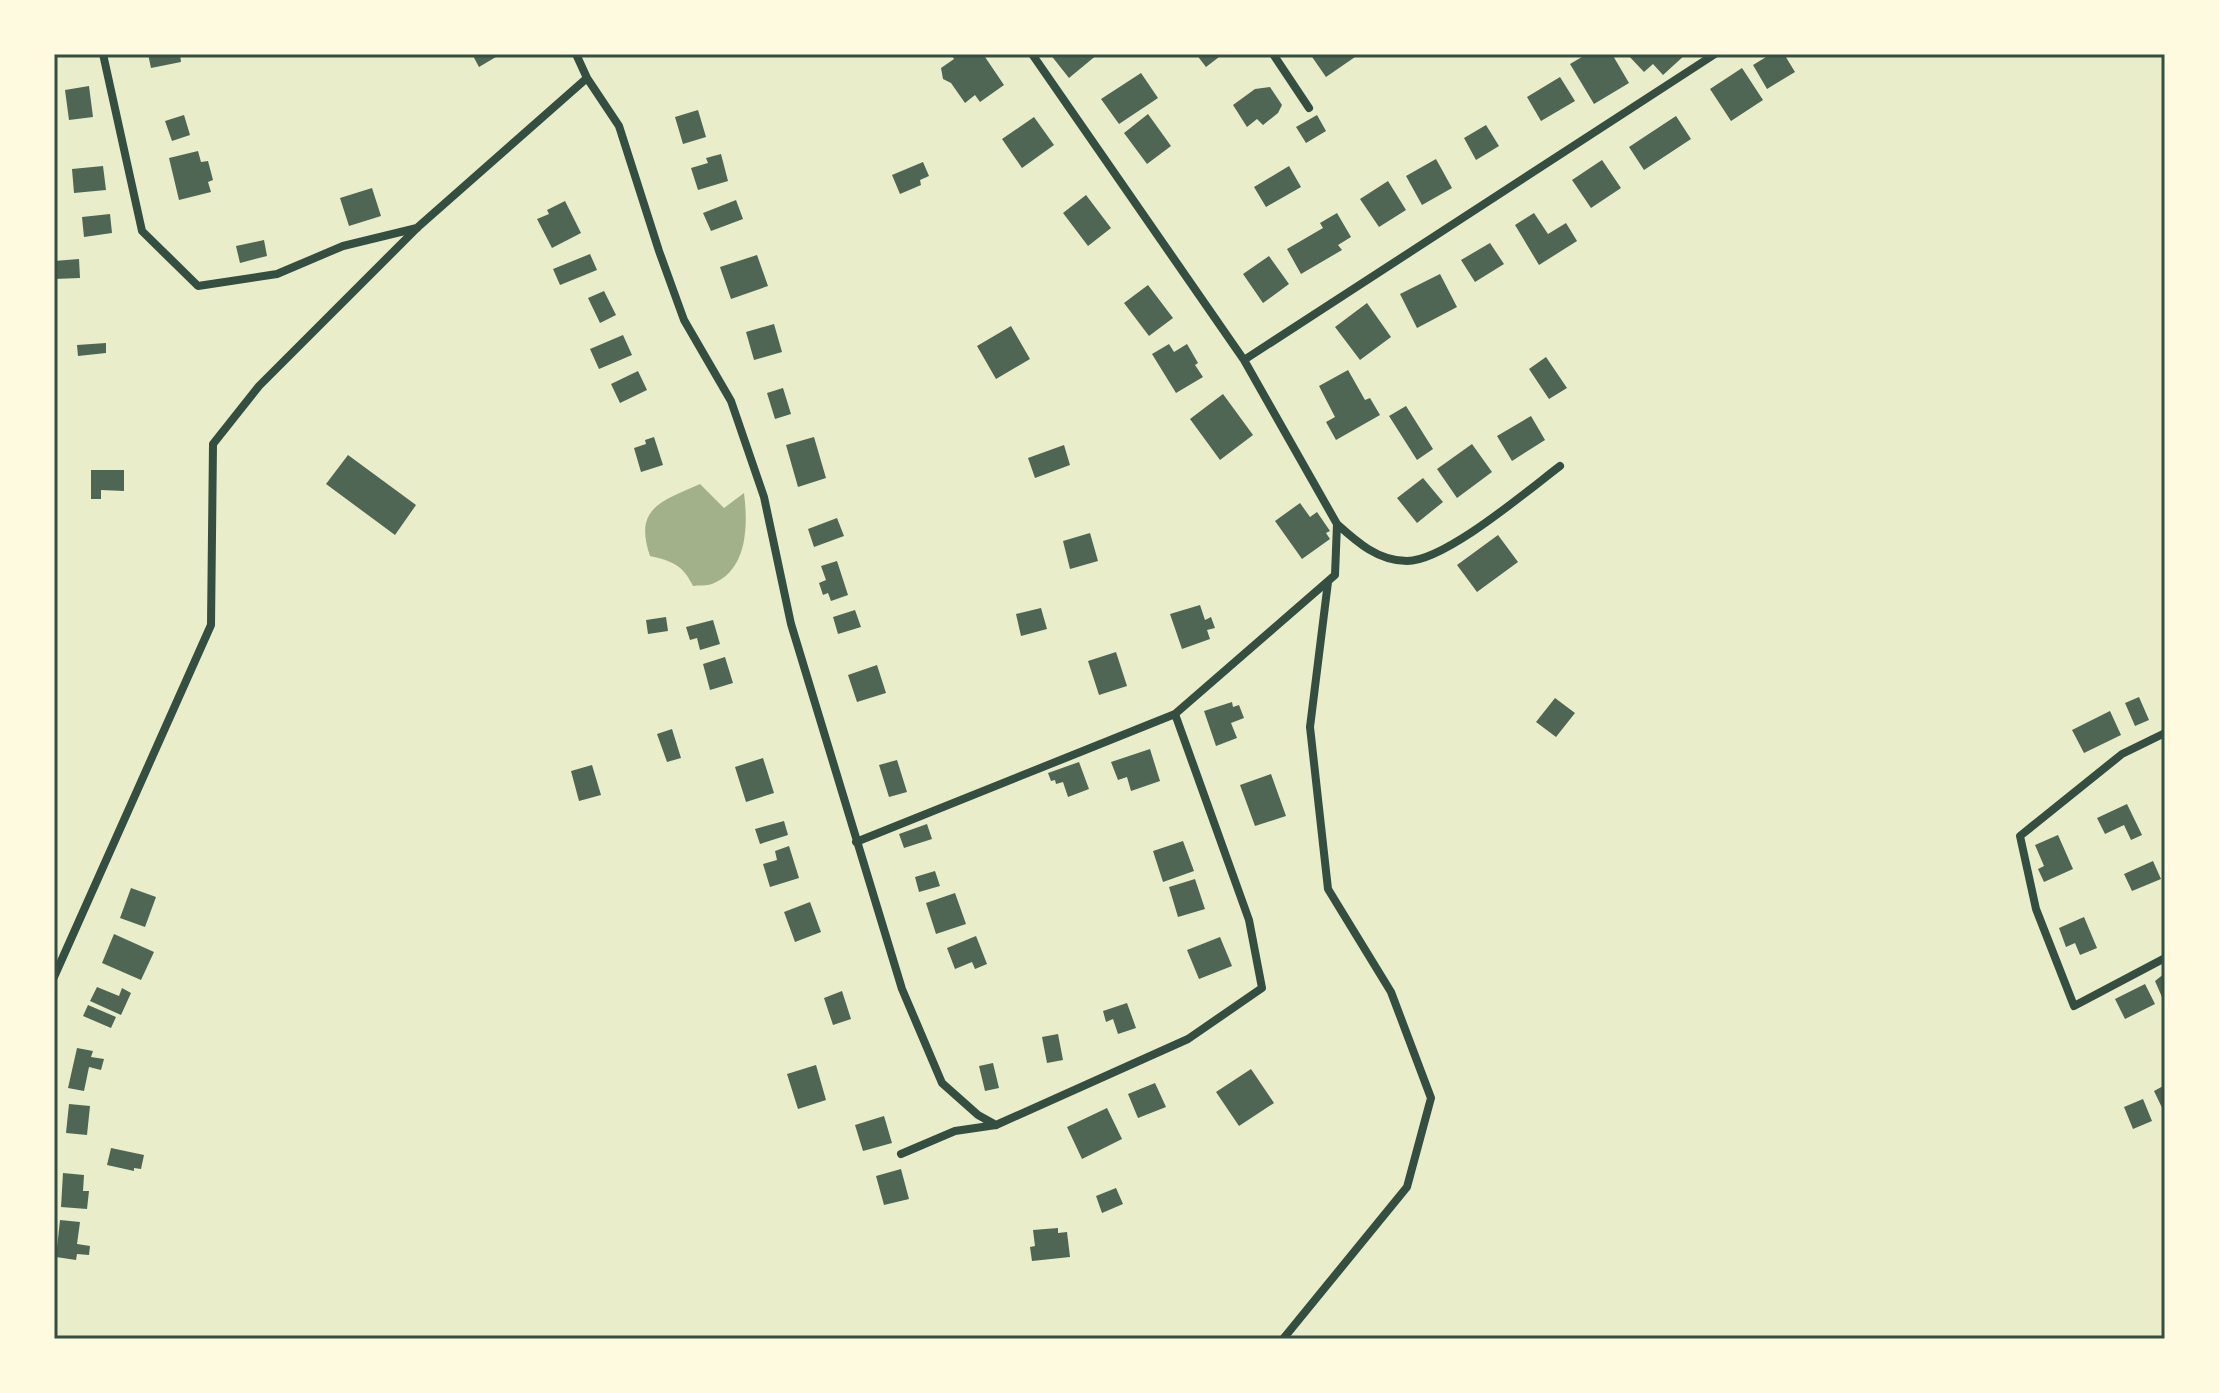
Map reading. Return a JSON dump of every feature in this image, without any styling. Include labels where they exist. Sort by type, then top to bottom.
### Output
[{"type":"street","points":[[103,54],[142,231],[198,286],[277,274],[343,246],[418,227]]},
{"type":"street","points":[[576,54],[587,78],[619,126],[684,320],[736,415],[764,497],[791,624],[902,989],[942,1083],[978,1115],[996,1125]]},
{"type":"street","points":[[1032,54],[1244,360],[1337,524],[1366,551],[1408,561],[1448,549],[1560,466]]},
{"type":"street","points":[[1273,54],[1309,108]]},
{"type":"street","points":[[1244,360],[1715,54]]},
{"type":"street","points":[[54,977],[211,625],[213,444],[259,386],[418,227],[587,78]]},
{"type":"street","points":[[856,842],[1175,714],[1335,575],[1337,524]]},
{"type":"street","points":[[1283,1339],[1407,1187],[1431,1098],[1391,992],[1328,889],[1310,727],[1328,581]]},
{"type":"street","points":[[901,1154],[955,1131],[996,1125],[1188,1039],[1262,988],[1249,920],[1175,714]]},
{"type":"street","points":[[2165,733],[2122,754],[2020,836],[2036,909],[2074,1006],[2165,958]]},
{"type":"shaded area","points":[[700,484],[724,508],[744,493],[746,519],[743,545],[733,568],[712,584],[693,586],[676,565],[650,556],[645,526],[649,516],[663,501]]},
{"type":"building","points":[[148,54],[180,54],[181,62],[151,68]]},
{"type":"building","points":[[472,54],[501,54],[479,67]]},
{"type":"building","points":[[951,54],[976,54],[978,57],[983,54],[1004,85],[980,102],[975,95],[965,103],[951,83],[943,79],[941,68],[954,59]]},
{"type":"building","points":[[1050,54],[1098,54],[1069,78]]},
{"type":"building","points":[[1196,54],[1223,54],[1206,67]]},
{"type":"building","points":[[1310,54],[1353,54],[1355,57],[1326,77]]},
{"type":"building","points":[[1587,54],[1612,54],[1629,83],[1594,104],[1570,64]]},
{"type":"building","points":[[1627,54],[1686,54],[1663,75],[1653,64],[1644,72]]},
{"type":"building","points":[[1771,54],[1784,54],[1795,72],[1767,89],[1753,65]]},
{"type":"building","points":[[1742,68],[1763,100],[1731,121],[1710,89]]},
{"type":"building","points":[[1141,73],[1158,98],[1119,124],[1101,99]]},
{"type":"building","points":[[1560,77],[1575,101],[1541,121],[1527,97]]},
{"type":"building","points":[[89,86],[93,117],[69,120],[65,90]]},
{"type":"building","points":[[1270,87],[1282,105],[1278,113],[1263,125],[1257,119],[1247,127],[1233,105],[1255,89]]},
{"type":"building","points":[[698,110],[706,137],[683,144],[675,117]]},
{"type":"building","points":[[1148,114],[1171,146],[1147,164],[1124,133]]},
{"type":"building","points":[[184,115],[190,135],[172,141],[165,121]]},
{"type":"building","points":[[1317,115],[1326,131],[1306,143],[1296,127]]},
{"type":"building","points":[[1676,116],[1691,139],[1644,170],[1629,147]]},
{"type":"building","points":[[1034,117],[1054,145],[1022,168],[1002,139]]},
{"type":"building","points":[[1486,125],[1499,146],[1476,160],[1464,138]]},
{"type":"building","points":[[198,151],[201,162],[208,161],[213,180],[208,182],[211,192],[179,200],[169,158]]},
{"type":"building","points":[[721,154],[728,181],[698,190],[691,168],[708,163],[706,158]]},
{"type":"building","points":[[1436,159],[1452,188],[1422,205],[1406,176]]},
{"type":"building","points":[[1602,160],[1621,188],[1591,208],[1572,180]]},
{"type":"building","points":[[923,162],[929,176],[920,180],[921,185],[900,194],[892,175]]},
{"type":"building","points":[[103,166],[106,190],[74,193],[72,169]]},
{"type":"building","points":[[1289,166],[1301,187],[1266,207],[1254,187]]},
{"type":"building","points":[[1388,181],[1406,210],[1379,227],[1360,199]]},
{"type":"building","points":[[372,188],[381,216],[349,226],[340,198]]},
{"type":"building","points":[[1086,195],[1111,228],[1088,246],[1063,213]]},
{"type":"building","points":[[736,200],[743,219],[711,231],[703,213]]},
{"type":"building","points":[[565,201],[581,233],[552,248],[537,219]]},
{"type":"building","points":[[1337,213],[1351,237],[1338,245],[1342,250],[1301,274],[1287,249],[1323,228],[1320,223]]},
{"type":"building","points":[[1534,213],[1548,234],[1566,223],[1577,241],[1539,265],[1515,225]]},
{"type":"building","points":[[110,214],[112,233],[84,237],[82,217]]},
{"type":"building","points":[[264,240],[267,256],[240,263],[236,246]]},
{"type":"building","points":[[1490,243],[1504,264],[1475,282],[1461,260]]},
{"type":"building","points":[[590,254],[597,270],[560,285],[553,269]]},
{"type":"building","points":[[757,255],[768,286],[731,299],[720,267]]},
{"type":"building","points":[[1269,256],[1289,284],[1263,303],[1243,274]]},
{"type":"building","points":[[79,259],[80,278],[54,279],[54,261]]},
{"type":"building","points":[[1440,274],[1457,307],[1417,328],[1400,294]]},
{"type":"building","points":[[1148,285],[1173,318],[1149,336],[1124,303]]},
{"type":"building","points":[[604,291],[616,315],[600,323],[588,298]]},
{"type":"building","points":[[1367,303],[1391,337],[1360,360],[1335,327]]},
{"type":"building","points":[[774,324],[782,352],[754,360],[746,332]]},
{"type":"building","points":[[1011,326],[1030,359],[996,379],[977,346]]},
{"type":"building","points":[[623,335],[632,355],[599,369],[590,349]]},
{"type":"building","points":[[106,343],[106,353],[78,356],[77,345]]},
{"type":"building","points":[[1169,344],[1174,352],[1187,344],[1203,377],[1176,393],[1152,354]]},
{"type":"building","points":[[1546,357],[1567,388],[1549,399],[1529,369]]},
{"type":"building","points":[[1348,370],[1365,400],[1370,398],[1380,415],[1336,440],[1326,422],[1335,417],[1319,386]]},
{"type":"building","points":[[638,371],[647,390],[620,403],[611,384]]},
{"type":"building","points":[[783,388],[791,414],[775,419],[767,393]]},
{"type":"building","points":[[1223,394],[1253,435],[1220,460],[1190,419]]},
{"type":"building","points":[[1406,406],[1433,449],[1417,460],[1389,416]]},
{"type":"building","points":[[1531,416],[1545,440],[1512,461],[1497,436]]},
{"type":"building","points":[[654,437],[663,465],[641,472],[634,448]]},
{"type":"building","points":[[814,437],[826,478],[798,487],[786,445]]},
{"type":"building","points":[[1472,444],[1492,472],[1457,498],[1437,469]]},
{"type":"building","points":[[1064,445],[1070,465],[1035,478],[1028,458]]},
{"type":"building","points":[[348,455],[416,505],[395,535],[326,484]]},
{"type":"building","points":[[91,470],[124,470],[124,491],[101,490],[101,499],[91,499]]},
{"type":"building","points":[[1423,478],[1443,502],[1417,523],[1397,498]]},
{"type":"building","points":[[1300,503],[1310,517],[1317,512],[1330,531],[1326,533],[1330,539],[1302,559],[1275,521]]},
{"type":"building","points":[[837,518],[844,536],[814,547],[808,529]]},
{"type":"building","points":[[1090,533],[1098,561],[1070,569],[1063,541]]},
{"type":"building","points":[[1498,535],[1518,562],[1477,592],[1457,565]]},
{"type":"building","points":[[837,561],[848,595],[831,601],[828,593],[823,595],[819,583],[826,580],[821,566]]},
{"type":"building","points":[[1200,605],[1205,620],[1211,617],[1215,628],[1207,630],[1210,639],[1182,649],[1170,614]]},
{"type":"building","points":[[1041,608],[1047,629],[1021,636],[1016,614]]},
{"type":"building","points":[[855,610],[861,627],[838,634],[833,617]]},
{"type":"building","points":[[666,617],[668,631],[648,634],[646,620]]},
{"type":"building","points":[[713,620],[720,644],[700,650],[697,638],[690,640],[686,627]]},
{"type":"building","points":[[1116,652],[1127,686],[1099,695],[1088,661]]},
{"type":"building","points":[[725,657],[733,683],[710,690],[703,664]]},
{"type":"building","points":[[877,665],[886,693],[857,702],[848,675]]},
{"type":"building","points":[[2139,697],[2149,720],[2135,726],[2125,703]]},
{"type":"building","points":[[1555,698],[1575,713],[1556,737],[1536,722]]},
{"type":"building","points":[[1232,702],[1233,707],[1239,705],[1244,718],[1231,723],[1237,738],[1216,746],[1204,711]]},
{"type":"building","points":[[2110,711],[2121,735],[2084,753],[2072,730]]},
{"type":"building","points":[[672,729],[681,758],[667,762],[657,734]]},
{"type":"building","points":[[1150,749],[1160,781],[1131,791],[1127,777],[1118,780],[1111,762]]},
{"type":"building","points":[[763,758],[774,793],[746,802],[735,767]]},
{"type":"building","points":[[897,760],[907,792],[889,797],[879,765]]},
{"type":"building","points":[[1079,762],[1089,789],[1068,797],[1063,782],[1056,784],[1055,780],[1051,781],[1048,773]]},
{"type":"building","points":[[592,765],[601,795],[579,801],[571,771]]},
{"type":"building","points":[[1271,774],[1286,816],[1255,826],[1240,785]]},
{"type":"building","points":[[2127,804],[2142,835],[2131,840],[2124,825],[2105,834],[2097,818]]},
{"type":"building","points":[[784,821],[788,835],[760,844],[755,829]]},
{"type":"building","points":[[927,824],[932,839],[904,848],[899,834]]},
{"type":"building","points":[[2058,835],[2073,869],[2044,882],[2038,869],[2044,866],[2035,845]]},
{"type":"building","points":[[1183,841],[1194,871],[1163,882],[1153,851]]},
{"type":"building","points":[[789,846],[799,878],[770,887],[763,864],[777,860],[775,851]]},
{"type":"building","points":[[2153,861],[2161,879],[2132,891],[2124,874]]},
{"type":"building","points":[[935,871],[940,886],[919,892],[915,877]]},
{"type":"building","points":[[1195,879],[1205,909],[1178,917],[1169,887]]},
{"type":"building","points":[[131,888],[156,897],[145,927],[120,918]]},
{"type":"building","points":[[955,893],[966,924],[936,934],[926,903]]},
{"type":"building","points":[[810,902],[821,932],[795,942],[784,912]]},
{"type":"building","points":[[2084,917],[2097,948],[2080,955],[2075,943],[2066,947],[2059,928]]},
{"type":"building","points":[[114,934],[154,952],[141,980],[102,963]]},
{"type":"building","points":[[976,936],[987,964],[975,969],[972,962],[955,969],[947,948]]},
{"type":"building","points":[[1220,937],[1232,966],[1199,979],[1187,950]]},
{"type":"building","points":[[2165,973],[2165,1004],[2155,981]]},
{"type":"building","points":[[2145,984],[2155,1004],[2125,1019],[2115,999]]},
{"type":"building","points":[[97,987],[119,996],[122,988],[131,993],[121,1015],[90,1001]]},
{"type":"building","points":[[842,991],[851,1019],[833,1025],[824,998]]},
{"type":"building","points":[[1127,1003],[1136,1028],[1118,1034],[1113,1019],[1106,1022],[1103,1011]]},
{"type":"building","points":[[88,1005],[116,1017],[111,1028],[83,1016]]},
{"type":"building","points":[[1058,1034],[1063,1060],[1047,1063],[1042,1037]]},
{"type":"building","points":[[77,1048],[93,1051],[91,1057],[104,1059],[101,1070],[89,1067],[84,1091],[68,1088]]},
{"type":"building","points":[[993,1063],[999,1088],[985,1091],[979,1066]]},
{"type":"building","points":[[816,1065],[826,1100],[798,1109],[787,1074]]},
{"type":"building","points":[[1251,1069],[1274,1103],[1239,1126],[1216,1092]]},
{"type":"building","points":[[1155,1083],[1166,1107],[1138,1118],[1128,1094]]},
{"type":"building","points":[[2165,1085],[2165,1114],[2154,1091]]},
{"type":"building","points":[[2143,1099],[2152,1121],[2133,1129],[2124,1107]]},
{"type":"building","points":[[69,1104],[90,1106],[87,1135],[66,1133]]},
{"type":"building","points":[[1107,1108],[1122,1139],[1082,1159],[1067,1127]]},
{"type":"building","points":[[884,1116],[892,1143],[863,1151],[855,1125]]},
{"type":"building","points":[[111,1148],[144,1155],[141,1169],[134,1168],[134,1171],[107,1165]]},
{"type":"building","points":[[901,1169],[909,1199],[884,1205],[876,1176]]},
{"type":"building","points":[[63,1173],[84,1175],[83,1191],[89,1191],[87,1209],[61,1207]]},
{"type":"building","points":[[1116,1188],[1123,1204],[1102,1213],[1096,1196]]},
{"type":"building","points":[[60,1220],[80,1222],[77,1244],[90,1246],[89,1255],[77,1254],[76,1260],[56,1257]]},
{"type":"building","points":[[1058,1228],[1058,1233],[1067,1232],[1070,1257],[1032,1261],[1030,1247],[1035,1246],[1033,1230]]}]
